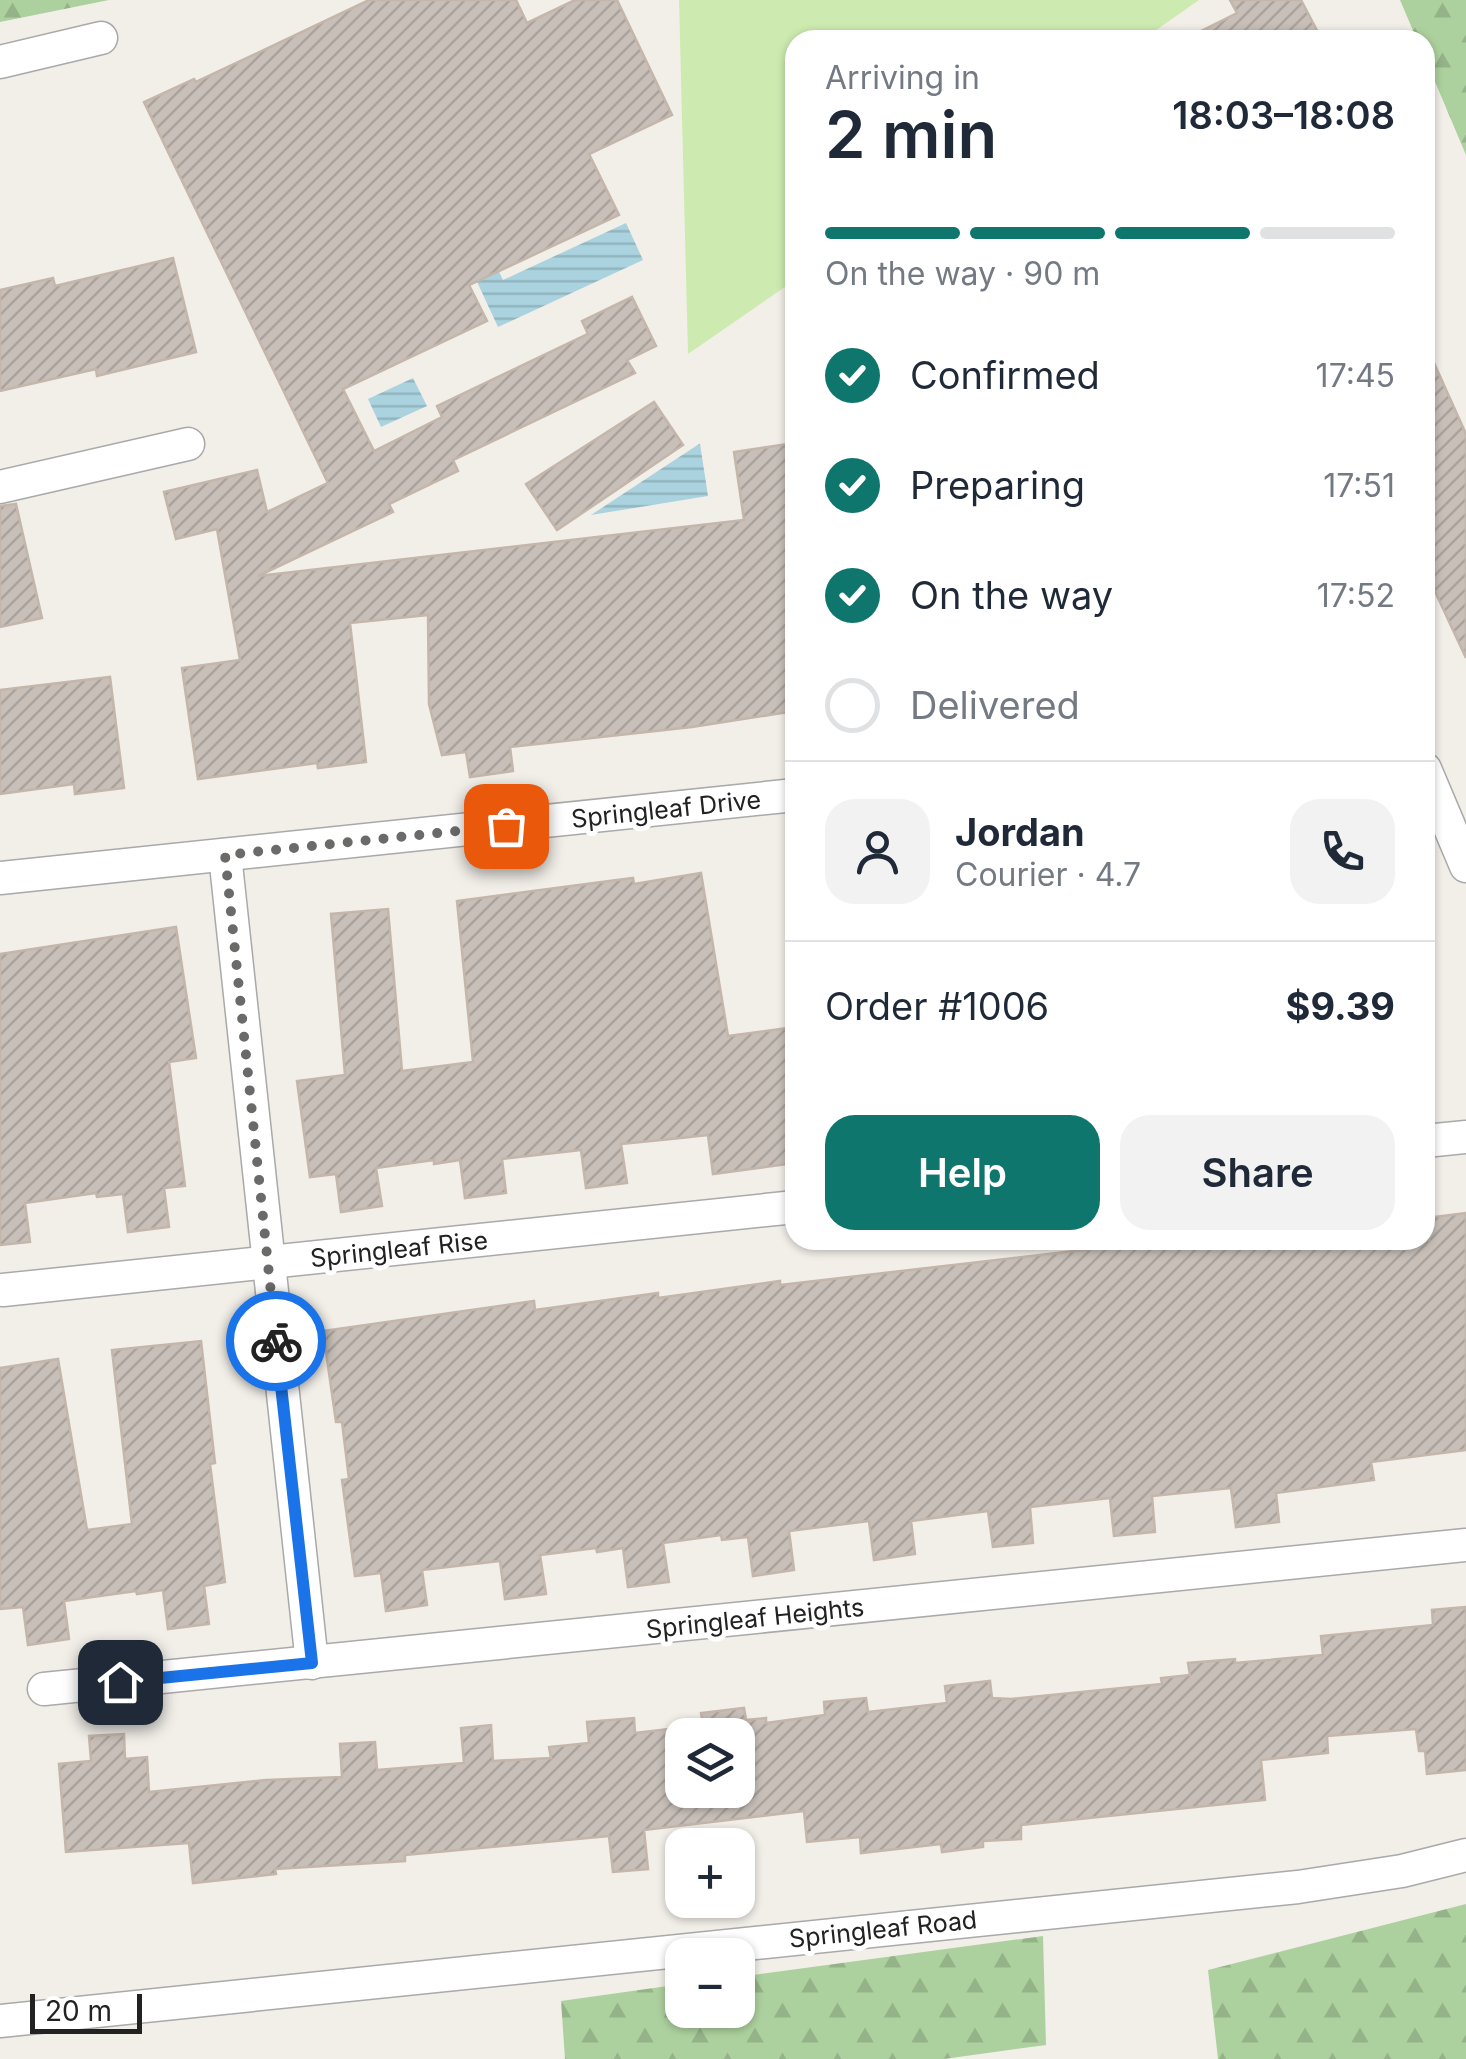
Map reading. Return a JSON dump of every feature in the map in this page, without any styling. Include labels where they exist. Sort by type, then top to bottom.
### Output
[{"type":"street","points":[[0,62],[100,38]]},
{"type":"street","points":[[0,487],[188,444]]},
{"type":"street","points":[[1435,793],[1466,866]]},
{"type":"street","name":"Springleaf Drive","points":[[0,878],[785,796]]},
{"type":"street","points":[[225,855],[312,1663]]},
{"type":"street","points":[[1435,1140],[1466,1137]]},
{"type":"street","name":"Springleaf Rise","points":[[4,1290],[785,1209]]},
{"type":"street","name":"Springleaf Heights","points":[[44,1689],[1466,1545]]},
{"type":"street","name":"Springleaf Road","points":[[0,2020],[1298,1888],[1402,1871],[1466,1855]]},
{"type":"green space","points":[[0,0],[109,0],[0,22]]},
{"type":"green space","points":[[679,0],[1199,0],[1156,30],[785,30],[785,287],[688,354]]},
{"type":"green space","points":[[1400,0],[1466,0],[1466,155],[1435,82],[1435,30],[1413,30]]},
{"type":"green space","points":[[1466,1904],[1466,2059],[1218,2059],[1208,1970]]},
{"type":"green space","points":[[1043,1936],[1046,2045],[944,2059],[565,2059],[561,2001],[665,1986],[665,2028],[755,2028],[755,1975]]},
{"type":"water","points":[[381,20],[503,280],[626,223],[643,260],[498,327],[360,30]]},
{"type":"water","points":[[413,378],[427,406],[381,427],[368,399]]},
{"type":"water","points":[[699,444],[708,496],[591,515]]},
{"type":"building","points":[[369,0],[516,0],[527,23],[575,0],[617,0],[672,115],[589,154],[619,215],[469,285],[487,321],[343,389],[374,451],[442,417],[437,406],[588,334],[582,321],[632,297],[656,346],[627,360],[635,373],[453,460],[458,471],[389,504],[393,512],[258,576],[744,520],[734,452],[785,444],[785,713],[510,747],[513,771],[470,777],[466,752],[442,755],[429,704],[428,615],[350,623],[366,762],[318,768],[317,763],[198,779],[182,668],[240,660],[217,529],[176,539],[164,492],[257,470],[267,512],[328,483],[144,102],[194,79],[196,82]]},
{"type":"building","points":[[1230,0],[1301,0],[1317,30],[1203,30],[1237,13]]},
{"type":"building","points":[[173,258],[196,352],[97,376],[96,369],[0,391],[0,290],[53,278],[55,286]]},
{"type":"building","points":[[1435,365],[1466,434],[1466,658],[1435,591]]},
{"type":"building","points":[[654,402],[683,445],[557,530],[526,484]]},
{"type":"building","points":[[16,504],[42,618],[0,627],[0,506]]},
{"type":"building","points":[[110,677],[124,788],[75,794],[74,784],[0,794],[0,690]]},
{"type":"building","points":[[701,873],[728,1036],[785,1028],[785,1164],[713,1174],[708,1135],[621,1144],[627,1183],[586,1188],[581,1150],[502,1159],[506,1193],[465,1198],[460,1160],[434,1164],[434,1160],[376,1168],[382,1206],[341,1212],[336,1174],[310,1177],[297,1081],[345,1075],[331,914],[388,909],[402,1071],[473,1062],[457,901],[633,878],[634,884]]},
{"type":"building","points":[[176,927],[196,1058],[169,1062],[185,1186],[164,1188],[169,1227],[128,1232],[123,1194],[97,1197],[96,1193],[25,1203],[30,1242],[0,1245],[0,954]]},
{"type":"building","points":[[1466,1213],[1466,1450],[1371,1462],[1374,1480],[1276,1493],[1279,1522],[1236,1527],[1231,1488],[1152,1496],[1155,1532],[1114,1536],[1110,1498],[1030,1507],[1033,1543],[993,1547],[988,1511],[911,1521],[915,1554],[874,1560],[869,1521],[789,1531],[794,1570],[753,1576],[748,1537],[722,1540],[721,1535],[663,1543],[669,1582],[628,1587],[623,1548],[597,1552],[596,1548],[540,1555],[546,1594],[505,1599],[500,1561],[422,1570],[427,1605],[386,1611],[381,1573],[355,1576],[342,1480],[349,1479],[342,1422],[336,1422],[323,1331],[534,1301],[535,1310],[658,1293],[658,1298],[780,1281],[780,1285],[1083,1250],[1435,1250],[1435,1217]]},
{"type":"building","points":[[201,1341],[215,1463],[210,1464],[225,1582],[204,1586],[209,1624],[168,1629],[163,1590],[137,1594],[136,1591],[64,1601],[69,1639],[28,1645],[23,1607],[0,1609],[0,1368],[58,1359],[87,1530],[132,1524],[112,1350]]},
{"type":"building","points":[[1466,1607],[1466,1770],[1427,1774],[1425,1751],[1419,1751],[1416,1729],[1327,1736],[1328,1753],[1261,1760],[1265,1800],[1021,1825],[1021,1839],[983,1841],[983,1847],[942,1852],[941,1844],[861,1853],[860,1837],[807,1842],[804,1811],[644,1830],[648,1869],[613,1872],[609,1836],[405,1855],[405,1861],[275,1869],[276,1874],[193,1883],[189,1843],[66,1852],[59,1764],[91,1761],[89,1736],[124,1734],[125,1759],[147,1757],[149,1792],[342,1777],[340,1744],[375,1742],[377,1770],[464,1763],[461,1728],[491,1725],[493,1761],[551,1758],[549,1747],[589,1743],[587,1722],[634,1718],[635,1733],[665,1729],[665,1808],[755,1808],[755,1719],[766,1718],[766,1723],[825,1715],[824,1702],[866,1698],[868,1712],[947,1703],[945,1686],[990,1681],[992,1698],[1011,1699],[1162,1684],[1161,1678],[1190,1675],[1188,1663],[1323,1655],[1321,1636],[1433,1625],[1432,1610]]},
{"type":"building","points":[[744,1708],[746,1718],[702,1718],[701,1713]]},
{"type":"way so far","points":[[276,1341],[225,855],[506,826]]},
{"type":"route","points":[[120,1682],[312,1663],[276,1341]]}]
